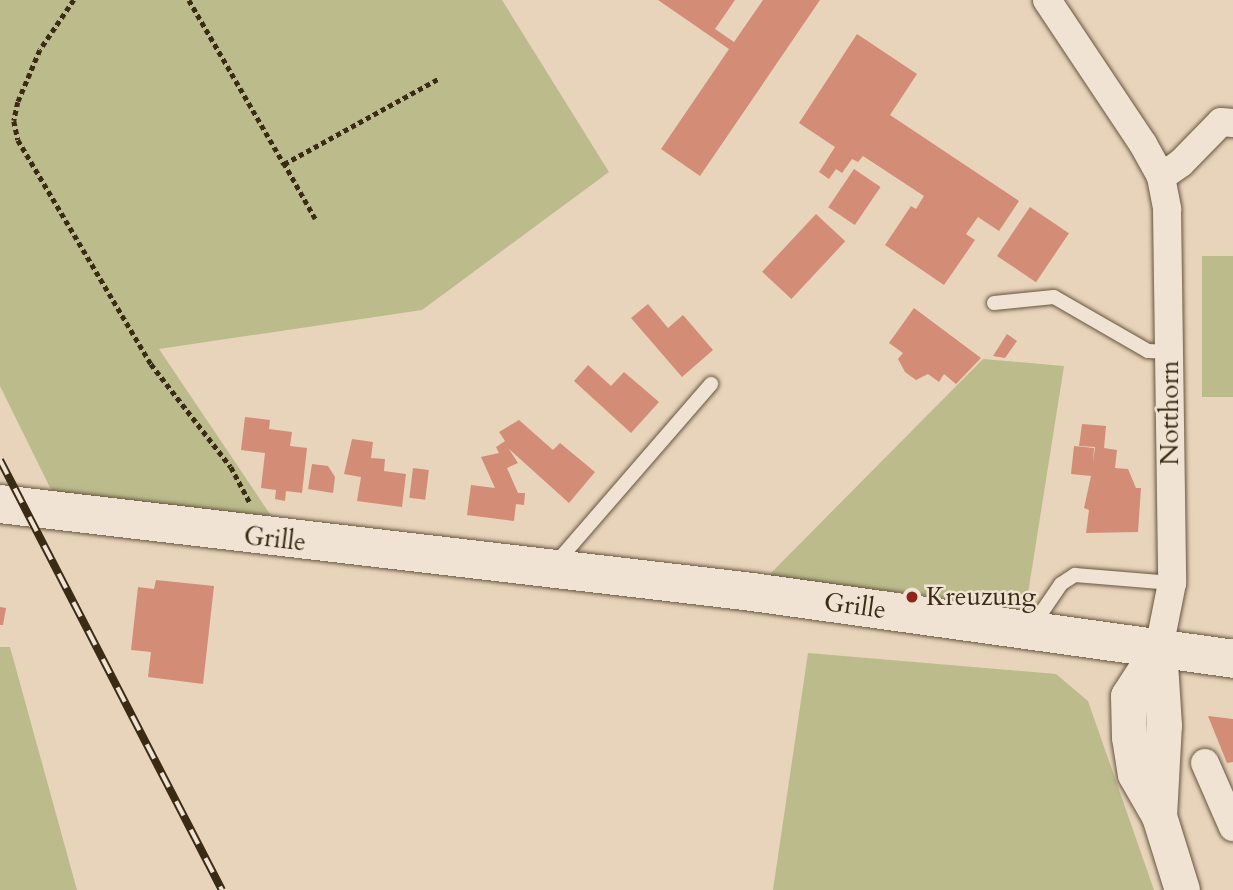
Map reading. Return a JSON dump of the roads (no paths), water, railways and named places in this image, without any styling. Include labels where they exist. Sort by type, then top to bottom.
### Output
[{"type":"main road","name":"Grille","points":[[0,504],[270,538],[752,592],[1233,659]]},
{"type":"street","name":"Notthorn","points":[[1048,0],[1161,177],[1170,253],[1172,583],[1159,648]]},
{"type":"street","points":[[1161,177],[1181,163],[1229,117]]},
{"type":"street","points":[[1159,648],[1164,725],[1159,816],[1182,890]]},
{"type":"street","points":[[1205,763],[1233,827]]},
{"type":"lane","points":[[994,303],[1054,297],[1149,351],[1170,352]]},
{"type":"lane","points":[[550,570],[711,384]]},
{"type":"lane","points":[[1028,632],[1061,584],[1075,575],[1172,583]]},
{"type":"railway","points":[[0,460],[222,890]]},
{"type":"place","name":"Kreuzung","points":[[912,597]]}]
